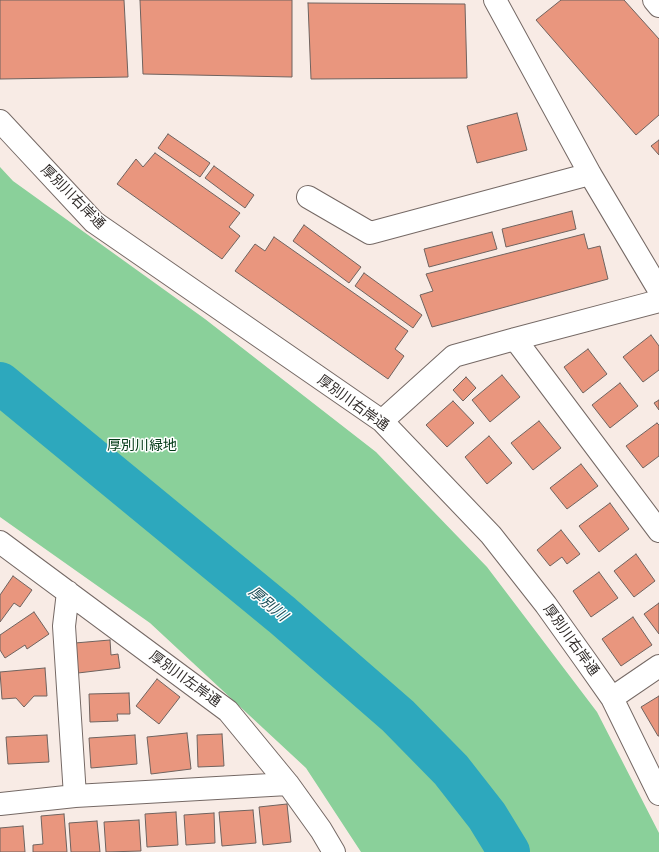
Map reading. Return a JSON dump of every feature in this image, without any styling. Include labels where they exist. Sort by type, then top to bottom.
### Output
[{"type":"street","points":[[496,0],[590,174],[659,290]]},
{"type":"street","points":[[654,0],[659,6]]},
{"type":"street","name":"厚別川右岸通","points":[[0,121],[94,222],[382,421],[491,535],[550,612],[612,698],[659,794]]},
{"type":"street","points":[[308,197],[370,233],[590,174]]},
{"type":"street","points":[[382,421],[454,356],[659,301]]},
{"type":"street","points":[[515,339],[659,531]]},
{"type":"street","name":"厚別川左岸通","points":[[0,542],[228,711],[288,784],[321,830],[334,852]]},
{"type":"street","points":[[68,592],[64,626],[75,796]]},
{"type":"street","points":[[612,698],[659,666]]},
{"type":"street","points":[[0,804],[75,796],[288,784]]},
{"type":"green space","name":"厚別川緑地","points":[[0,167],[13,181],[205,319],[376,452],[487,567],[597,712],[659,833],[659,852],[361,852],[306,768],[150,623],[0,517]]},
{"type":"building","points":[[0,0],[124,0],[128,77],[0,79]]},
{"type":"building","points":[[140,0],[292,0],[292,77],[143,74]]},
{"type":"building","points":[[561,0],[624,0],[659,39],[659,115],[636,135],[536,20]]},
{"type":"building","points":[[308,3],[465,4],[467,78],[311,79]]},
{"type":"building","points":[[517,113],[527,150],[477,163],[467,126]]},
{"type":"building","points":[[168,134],[210,163],[200,177],[158,148]]},
{"type":"building","points":[[659,140],[659,155],[651,146]]},
{"type":"building","points":[[155,153],[240,213],[229,227],[240,236],[222,259],[117,184],[136,159],[143,167]]},
{"type":"building","points":[[214,166],[254,195],[245,208],[205,178]]},
{"type":"building","points":[[572,211],[576,229],[506,247],[502,229]]},
{"type":"building","points":[[304,225],[361,267],[349,283],[293,241]]},
{"type":"building","points":[[492,232],[497,249],[429,267],[424,249]]},
{"type":"building","points":[[584,234],[588,249],[600,246],[608,279],[432,327],[420,295],[433,291],[426,274]]},
{"type":"building","points":[[274,237],[408,331],[395,349],[404,356],[388,379],[235,271],[255,244],[265,251]]},
{"type":"building","points":[[364,273],[422,315],[413,328],[355,286]]},
{"type":"building","points":[[651,335],[659,346],[659,370],[643,382],[623,357]]},
{"type":"building","points":[[588,349],[607,374],[583,393],[564,367]]},
{"type":"building","points":[[502,375],[520,397],[490,422],[472,400]]},
{"type":"building","points":[[466,377],[476,388],[463,401],[453,390]]},
{"type":"building","points":[[620,383],[638,406],[610,428],[592,405]]},
{"type":"building","points":[[659,400],[659,410],[654,403]]},
{"type":"building","points":[[453,401],[474,423],[447,447],[426,425]]},
{"type":"building","points":[[539,421],[561,448],[533,470],[511,443]]},
{"type":"building","points":[[657,423],[659,425],[659,456],[643,468],[626,446]]},
{"type":"building","points":[[489,436],[512,463],[487,484],[465,457]]},
{"type":"building","points":[[581,464],[598,486],[567,509],[550,488]]},
{"type":"building","points":[[610,503],[629,529],[599,552],[579,526]]},
{"type":"building","points":[[561,530],[580,554],[567,564],[562,557],[550,566],[537,550]]},
{"type":"building","points":[[636,554],[655,581],[634,597],[614,571]]},
{"type":"building","points":[[599,572],[618,598],[591,617],[573,591]]},
{"type":"building","points":[[13,576],[32,590],[20,607],[14,603],[0,622],[0,595]]},
{"type":"building","points":[[659,603],[659,634],[644,614]]},
{"type":"building","points":[[34,612],[49,634],[27,649],[25,645],[5,658],[0,650],[0,635]]},
{"type":"building","points":[[633,617],[652,645],[621,666],[602,639]]},
{"type":"building","points":[[110,640],[111,655],[118,654],[120,668],[78,673],[75,643]]},
{"type":"building","points":[[45,668],[47,696],[34,696],[24,707],[16,698],[2,699],[0,672]]},
{"type":"building","points":[[157,679],[180,697],[159,724],[136,706]]},
{"type":"building","points":[[129,693],[130,714],[117,714],[118,721],[90,722],[89,694]]},
{"type":"building","points":[[659,696],[659,736],[658,736],[641,707]]},
{"type":"building","points":[[187,733],[191,769],[151,774],[147,737]]},
{"type":"building","points":[[222,734],[224,766],[198,767],[197,735]]},
{"type":"building","points":[[47,735],[49,762],[8,764],[6,737]]},
{"type":"building","points":[[135,735],[137,764],[91,768],[89,738]]},
{"type":"building","points":[[287,804],[291,842],[263,845],[259,807]]},
{"type":"building","points":[[253,810],[256,843],[222,846],[219,812]]},
{"type":"building","points":[[176,812],[178,845],[147,847],[145,814]]},
{"type":"building","points":[[214,813],[215,843],[186,845],[184,815]]},
{"type":"building","points":[[64,814],[67,852],[33,852],[33,845],[43,844],[41,816]]},
{"type":"building","points":[[139,820],[141,851],[106,852],[104,822]]},
{"type":"building","points":[[97,821],[100,852],[71,852],[69,823]]},
{"type":"building","points":[[23,826],[25,852],[0,852],[0,828]]},
{"type":"waterway","name":"厚別川","points":[[0,383],[282,615],[398,716],[451,770],[487,816],[509,852]]}]
